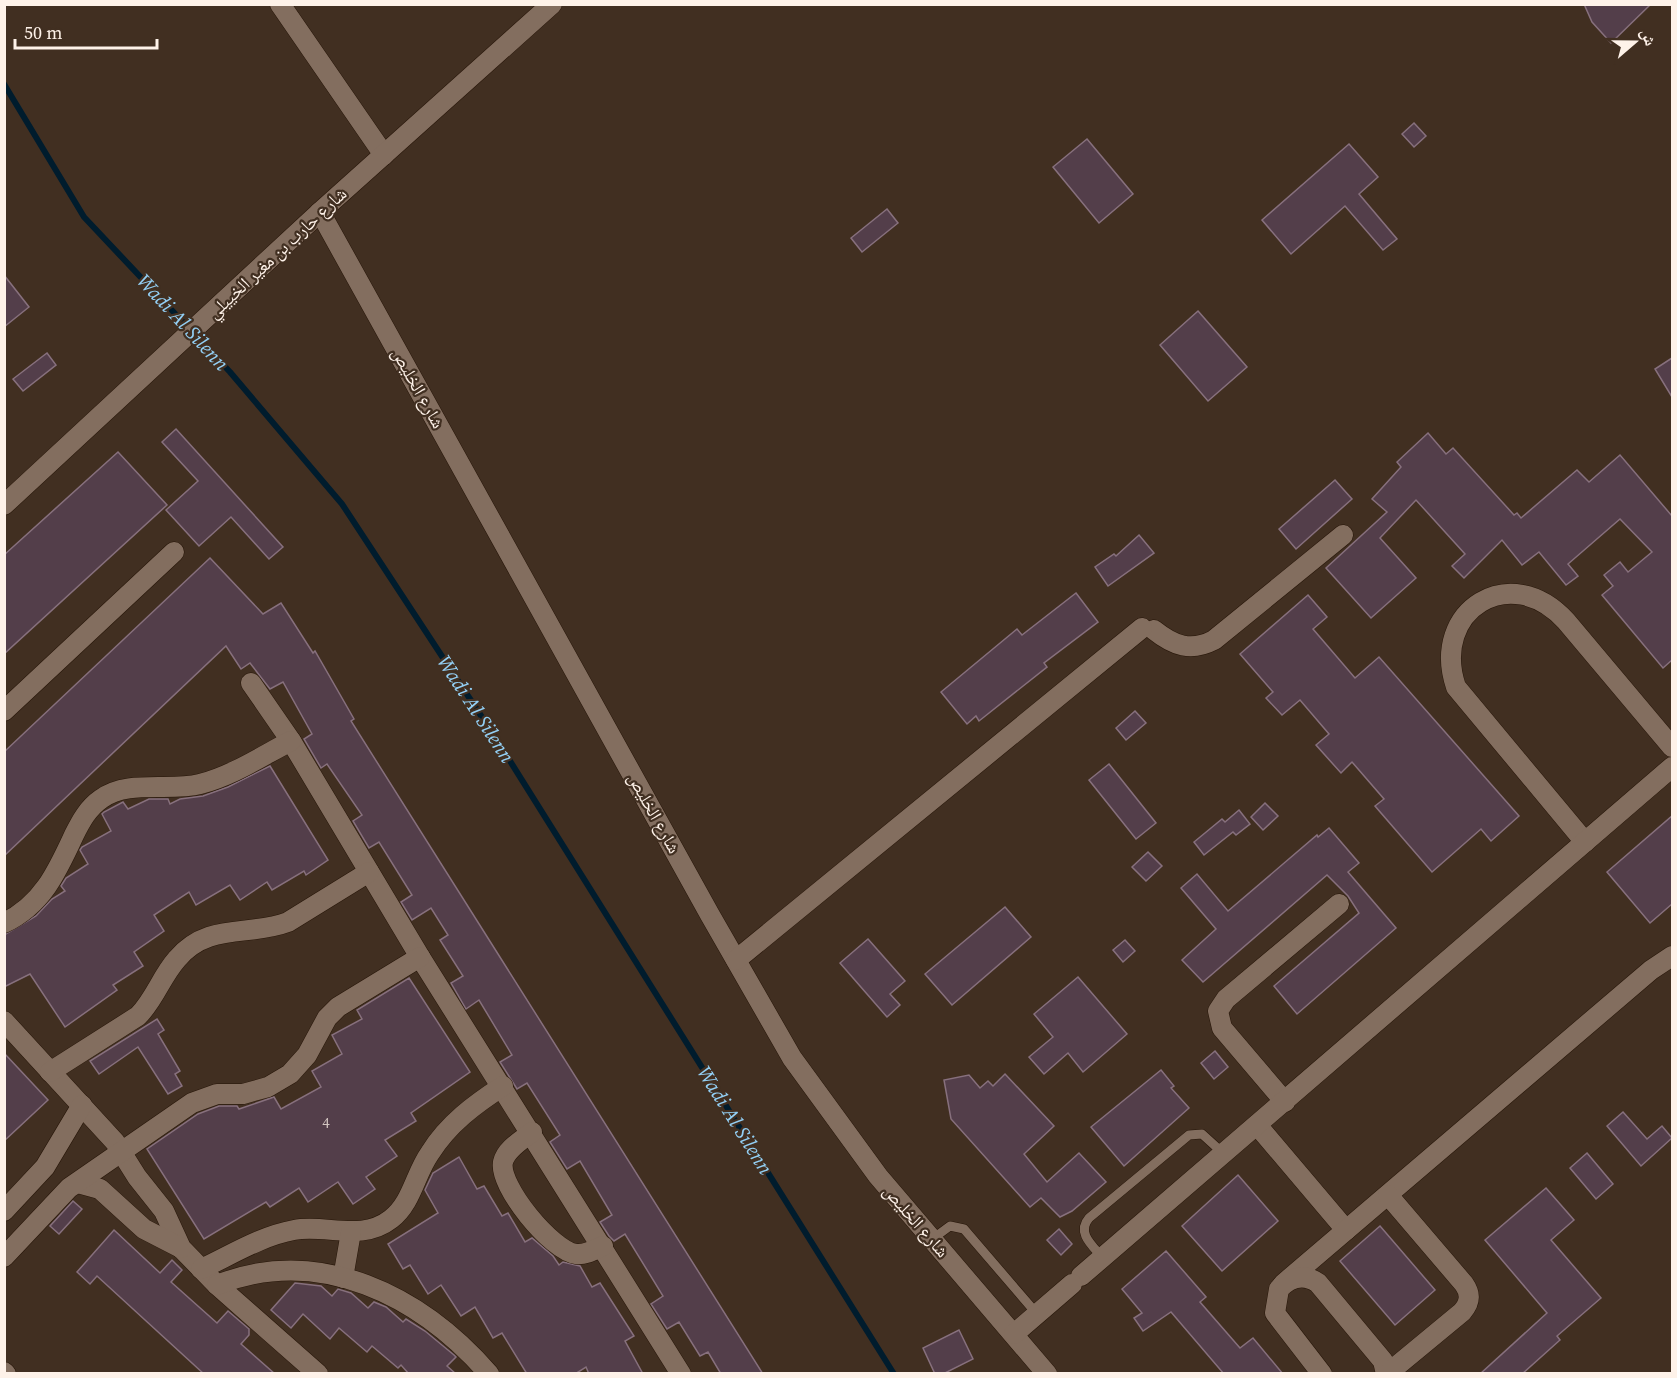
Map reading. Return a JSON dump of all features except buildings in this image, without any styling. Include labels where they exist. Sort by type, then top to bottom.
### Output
[{"type":"street","points":[[280,4],[384,155]]},
{"type":"street","name":"شارع حارب بن مغير الخييلي","points":[[4,505],[320,212],[552,4]]},
{"type":"street","name":"شارع الخليص","points":[[320,212],[792,1058],[878,1176],[1047,1374]]},
{"type":"street","points":[[736,960],[1148,629],[1179,645],[1203,645],[1214,640],[1343,535]]},
{"type":"street","points":[[4,711],[174,552]]},
{"type":"street","points":[[1585,842],[1456,687],[1449,653],[1453,636],[1461,620],[1473,607],[1488,598],[1504,594],[1522,594],[1539,598],[1554,608],[1566,621],[1672,747]]},
{"type":"street","points":[[251,683],[291,741],[420,957],[532,1132],[681,1374]]},
{"type":"street","points":[[4,923],[27,910],[40,898],[54,878],[84,814],[102,798],[124,789],[173,788],[217,780],[291,741]]},
{"type":"street","points":[[1014,1334],[1672,767]]},
{"type":"street","points":[[50,1072],[138,1016],[149,1005],[178,957],[195,944],[214,934],[235,929],[274,928],[288,922],[369,872]]},
{"type":"street","points":[[1285,1102],[1222,1028],[1218,1011],[1226,999],[1339,904]]},
{"type":"street","points":[[1322,1374],[1275,1313],[1275,1296],[1283,1284],[1651,970],[1672,956]]},
{"type":"street","points":[[5,1257],[73,1186],[121,1150],[204,1097],[243,1094],[268,1087],[290,1074],[307,1056],[327,1018],[338,1007],[420,957]]},
{"type":"street","points":[[4,1021],[121,1150],[137,1177],[164,1211],[181,1248],[218,1285],[318,1374]]},
{"type":"street","points":[[201,1269],[279,1233],[309,1228],[365,1231],[391,1220],[401,1210],[429,1153],[445,1133],[482,1099],[503,1086]]},
{"type":"street","points":[[4,1211],[45,1167],[82,1105]]},
{"type":"street","points":[[1257,1125],[1346,1230]]},
{"type":"street","points":[[532,1132],[505,1157],[503,1172],[512,1192],[523,1209],[562,1248],[583,1254],[603,1246]]},
{"type":"street","points":[[45,1167],[73,1186],[100,1189],[144,1229],[181,1248]]},
{"type":"street","points":[[1283,1284],[1297,1277],[1306,1277],[1318,1283],[1383,1361],[1387,1374],[1462,1312],[1469,1295],[1464,1284],[1388,1196]]},
{"type":"street","points":[[343,1278],[351,1232]]},
{"type":"street","points":[[218,1285],[252,1273],[270,1270],[307,1271],[377,1288],[419,1310],[465,1347],[489,1374]]},
{"type":"lane","points":[[1103,1258],[1084,1235],[1084,1225],[1089,1218],[1189,1135],[1202,1134],[1224,1154]]},
{"type":"lane","points":[[932,1240],[951,1226],[964,1229],[1037,1314]]},
{"type":"waterway","name":"Wadi Al Silenn","points":[[4,84],[84,217],[230,372],[342,504],[495,737],[894,1374]]}]
